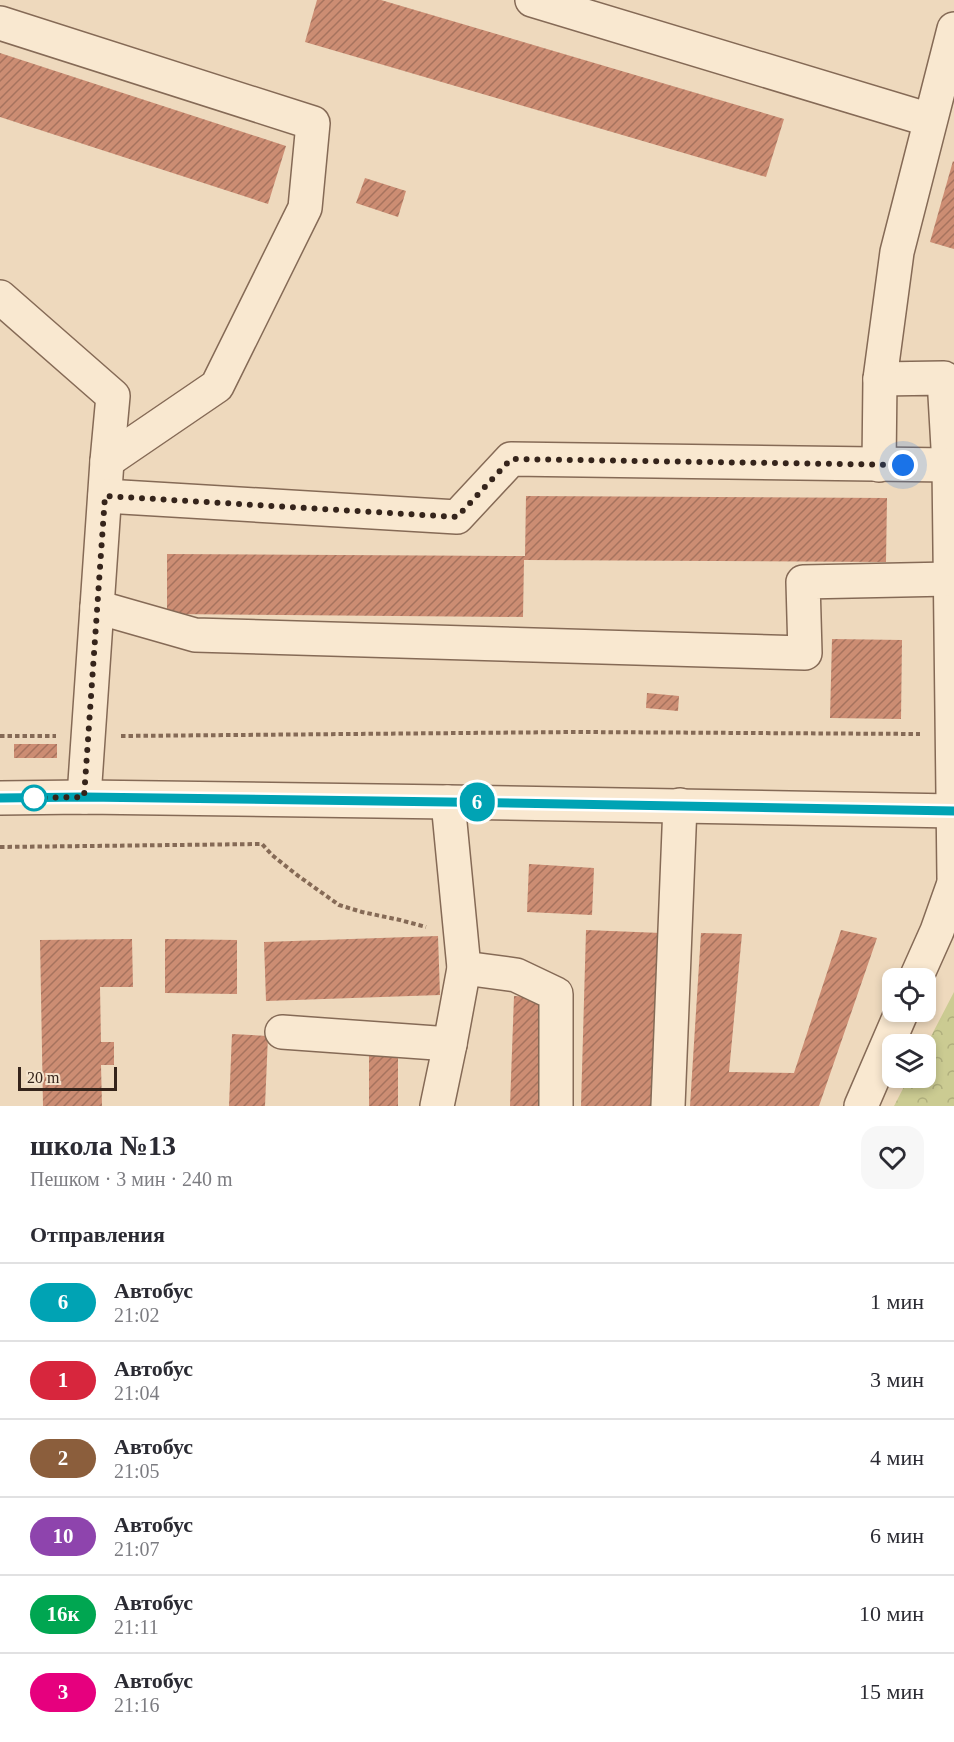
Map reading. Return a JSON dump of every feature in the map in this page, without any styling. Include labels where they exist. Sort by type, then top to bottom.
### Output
[{"type":"street","points":[[532,0],[930,120]]},
{"type":"street","points":[[0,23],[313,123],[305,208],[217,386],[107,461]]},
{"type":"street","points":[[879,465],[880,379],[897,252],[954,29]]},
{"type":"street","points":[[0,297],[113,396],[84,797]]},
{"type":"street","points":[[880,379],[949,374],[954,878]]},
{"type":"street","points":[[105,496],[457,517],[511,459],[949,465]]},
{"type":"street","points":[[97,607],[195,635],[805,653],[803,582],[951,579]]},
{"type":"street","points":[[0,805],[0,798],[84,797],[953,811]]},
{"type":"street","points":[[437,1106],[450,1044],[462,953],[448,802]]},
{"type":"street","points":[[668,1106],[680,805]]},
{"type":"street","points":[[920,968],[937,931],[954,883]]},
{"type":"street","points":[[462,953],[556,994],[556,1106]]},
{"type":"street","points":[[861,1106],[897,1022]]},
{"type":"street","points":[[282,1032],[450,1044]]},
{"type":"path","points":[[0,736],[565,732],[952,734]]},
{"type":"path","points":[[0,847],[262,844],[297,875],[339,905],[400,920],[462,953]]},
{"type":"green space","points":[[954,992],[954,1106],[894,1106],[903,1088],[936,1088],[936,1034],[932,1034]]},
{"type":"building","points":[[317,0],[381,0],[784,119],[766,177],[305,42]]},
{"type":"building","points":[[0,53],[286,146],[268,204],[0,117]]},
{"type":"building","points":[[954,162],[954,249],[930,242]]},
{"type":"building","points":[[365,178],[406,191],[398,217],[356,203]]},
{"type":"building","points":[[526,496],[887,498],[886,562],[524,560],[523,617],[167,614],[167,554],[525,556]]},
{"type":"building","points":[[832,639],[902,640],[901,719],[830,718]]},
{"type":"building","points":[[647,693],[679,696],[678,711],[646,708]]},
{"type":"building","points":[[14,744],[57,744],[57,758],[14,758]]},
{"type":"building","points":[[529,864],[594,868],[592,915],[527,912]]},
{"type":"building","points":[[586,930],[661,933],[656,1106],[581,1106]]},
{"type":"building","points":[[841,930],[877,938],[819,1106],[690,1106],[701,933],[742,934],[729,1072],[794,1073]]},
{"type":"building","points":[[438,936],[440,995],[266,1001],[264,942]]},
{"type":"building","points":[[132,939],[133,987],[100,987],[101,1042],[114,1042],[114,1065],[101,1065],[102,1106],[43,1106],[40,940]]},
{"type":"building","points":[[165,939],[237,940],[237,994],[165,993]]},
{"type":"building","points":[[514,996],[549,998],[546,1106],[510,1106]]},
{"type":"building","points":[[232,1034],[268,1036],[265,1106],[229,1106]]},
{"type":"building","points":[[369,1049],[398,1049],[398,1106],[369,1106]]},
{"type":"bus line","name":"6","points":[[0,798],[84,797],[680,805],[954,811]]},
{"type":"route","points":[[34,798],[84,797],[105,496],[457,517],[511,459],[903,465]]}]
